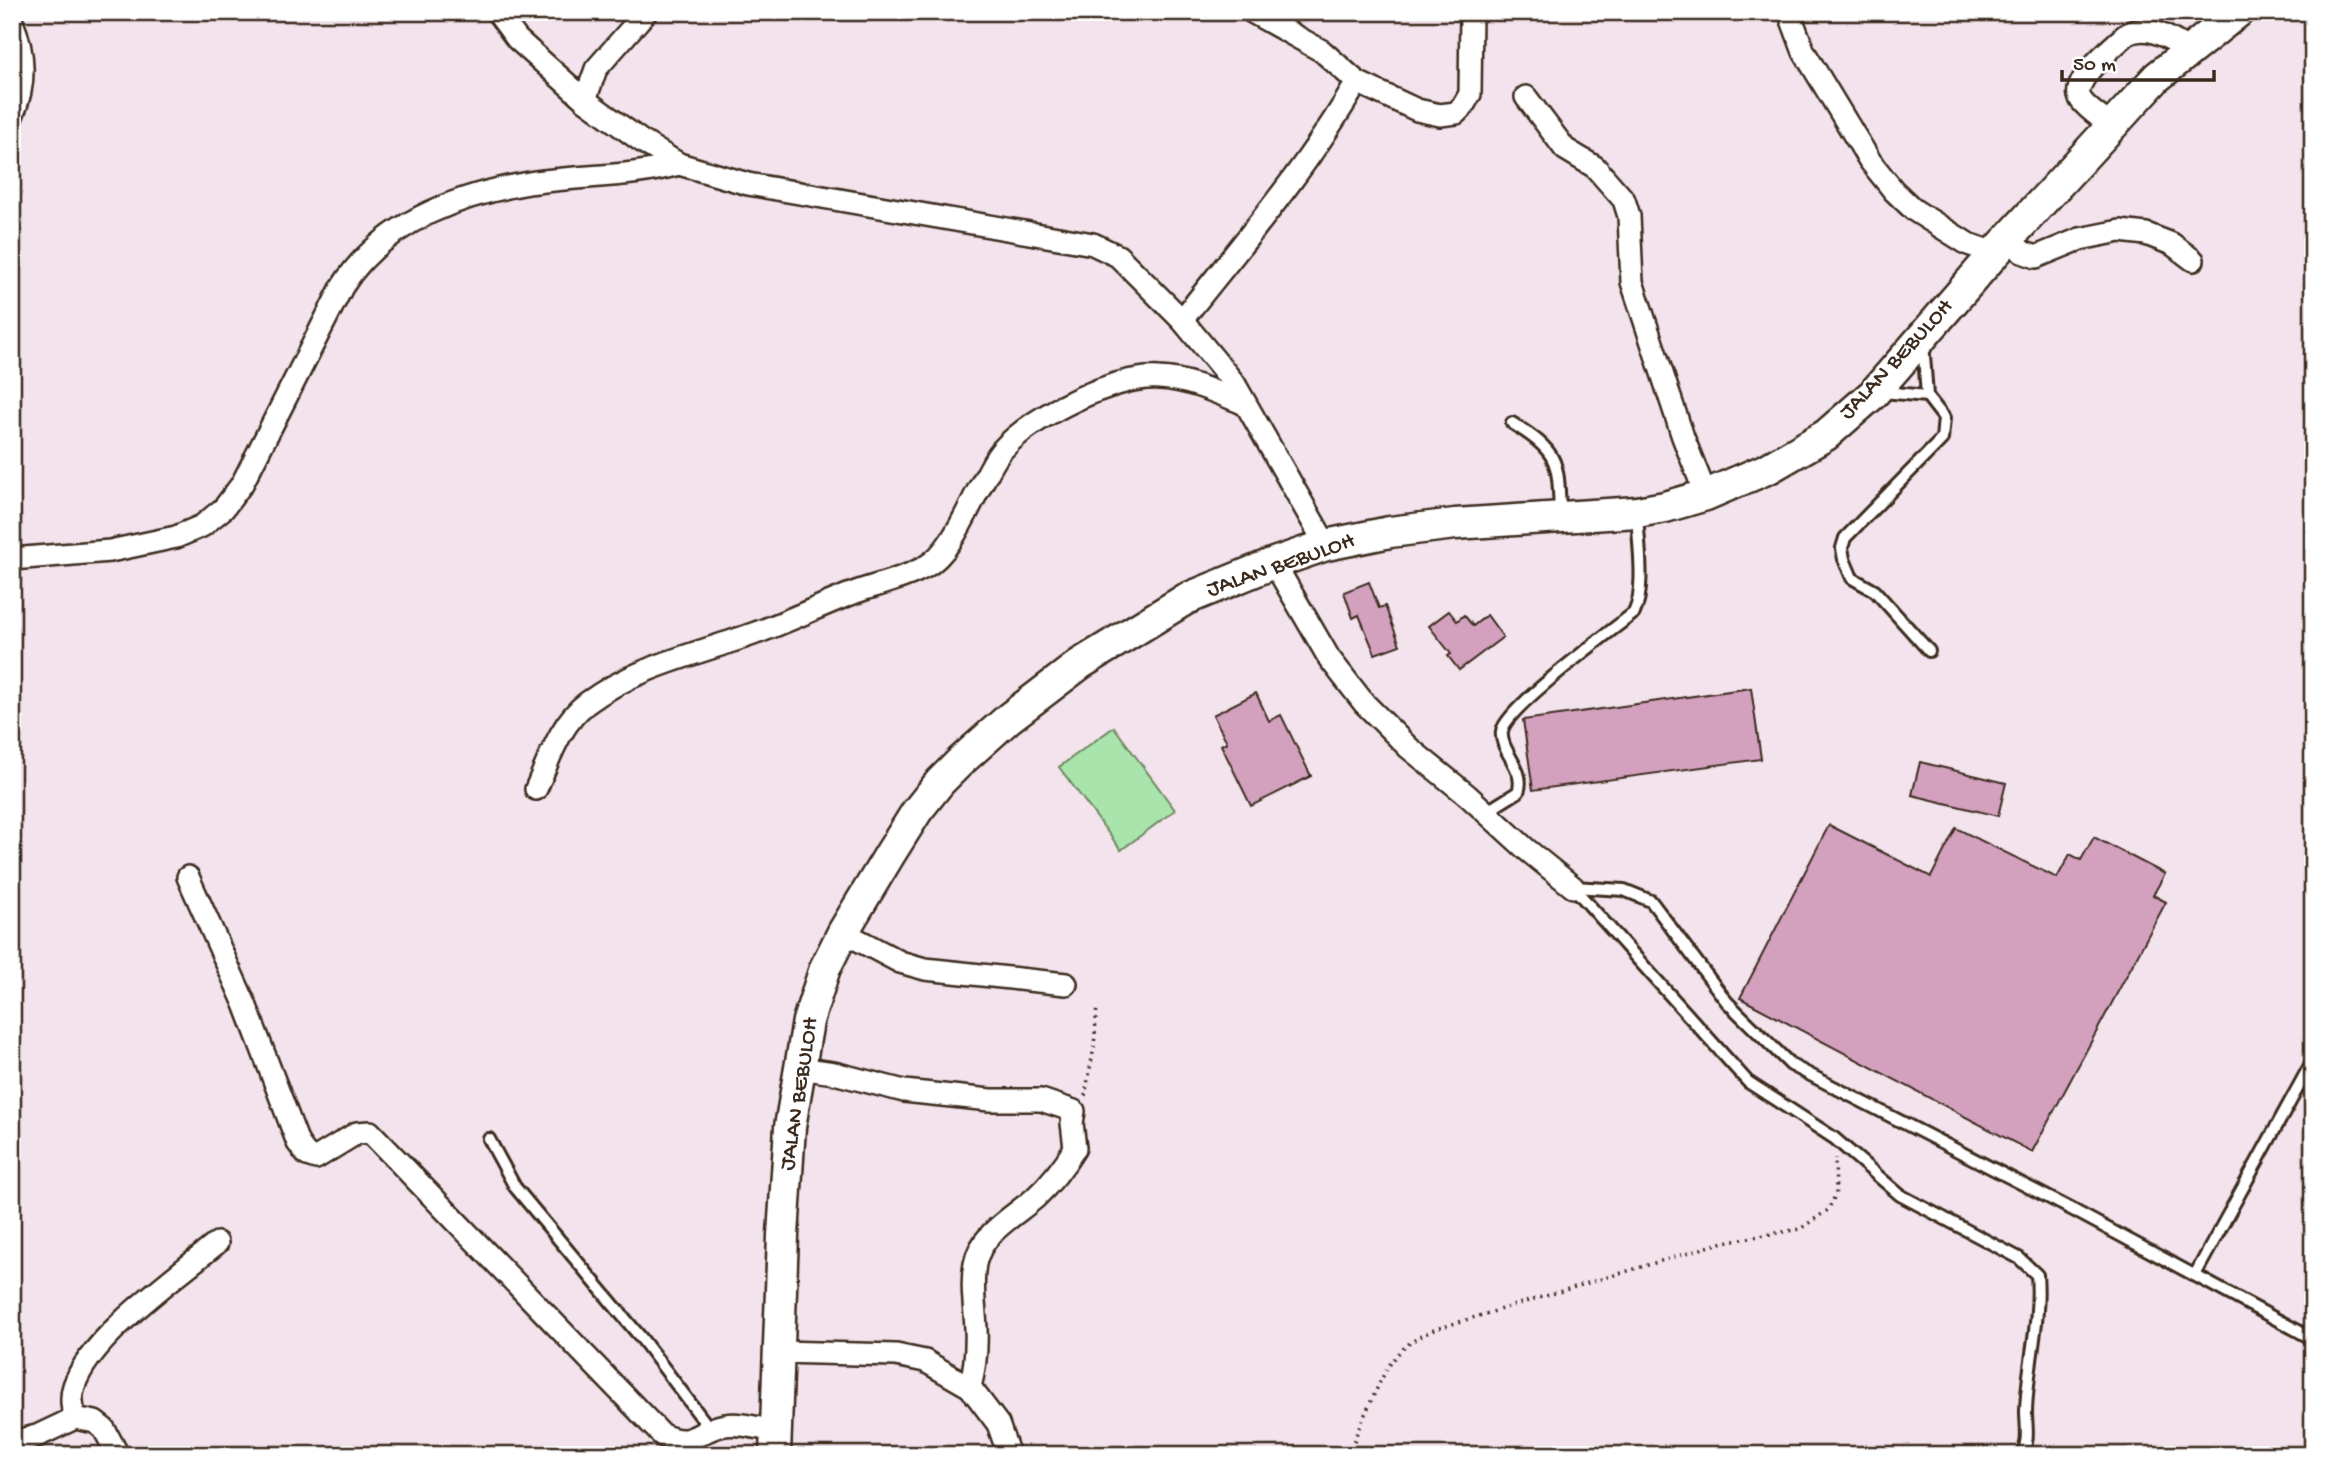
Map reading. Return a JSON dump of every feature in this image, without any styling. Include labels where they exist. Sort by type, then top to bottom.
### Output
[{"type":"main road","name":"JALAN BEBULOH","points":[[776,1443],[783,1235],[790,1127],[808,1021],[825,968],[843,932],[917,811],[961,761],[1009,718],[1080,664],[1186,599],[1275,563],[1326,545],[1390,532],[1637,512],[1664,507],[1706,495],[1769,468],[1826,435],[1873,394],[2003,245],[2157,76],[2238,12]]},
{"type":"street","points":[[497,12],[517,39],[585,100],[640,140],[679,164],[748,184],[1093,244],[1118,256],[1182,320],[1234,383],[1326,545]]},
{"type":"street","points":[[585,100],[596,69],[646,12]]},
{"type":"street","points":[[1252,12],[1322,51],[1357,82],[1417,110],[1440,114],[1456,113],[1464,106],[1470,94],[1471,12]]},
{"type":"street","points":[[1789,12],[1804,52],[1870,161],[1894,191],[1914,210],[1968,244],[2003,245],[2036,257],[2080,239],[2120,231],[2146,234],[2172,244],[2193,260]]},
{"type":"street","points":[[12,22],[17,34],[23,83],[12,116]]},
{"type":"street","points":[[2111,126],[2080,99],[2078,89],[2083,78],[2127,34],[2136,30],[2151,30],[2190,50]]},
{"type":"street","points":[[1182,320],[1285,190],[1337,117],[1357,82]]},
{"type":"street","points":[[1526,97],[1565,149],[1595,167],[1624,200],[1629,216],[1632,282],[1683,437],[1706,495]]},
{"type":"street","points":[[12,559],[110,551],[176,537],[202,526],[224,508],[242,484],[353,269],[398,230],[468,196],[530,183],[654,170],[679,164]]},
{"type":"street","points":[[536,789],[562,732],[586,704],[617,686],[670,662],[754,634],[830,601],[926,567],[940,556],[951,540],[1003,449],[1050,414],[1111,385],[1140,378],[1160,378],[1185,383],[1245,404]]},
{"type":"street","points":[[1275,563],[1329,658],[1364,702],[1409,748],[1573,887]]},
{"type":"street","points":[[188,877],[245,1004],[303,1152],[307,1156],[316,1158],[357,1133],[370,1132],[662,1435],[681,1442],[691,1440],[710,1429],[733,1424],[776,1443]]},
{"type":"street","points":[[843,932],[900,962],[925,969],[1066,984]]},
{"type":"street","points":[[799,1068],[834,1073],[904,1091],[990,1100],[1041,1100],[1074,1111],[1072,1123],[1075,1148],[1069,1158],[1035,1197],[999,1226],[978,1255],[974,1292],[975,1367],[970,1387]]},
{"type":"street","points":[[75,1418],[72,1396],[83,1366],[105,1340],[138,1309],[217,1243]]},
{"type":"street","points":[[779,1352],[896,1355],[925,1361],[970,1387],[998,1424],[1009,1455]]},
{"type":"street","points":[[12,1442],[37,1436],[75,1418],[95,1422],[104,1429],[118,1455]]},
{"type":"lane","points":[[1922,336],[1926,350],[1927,396],[1944,418],[1942,439],[1845,538],[1842,548],[1852,578],[1875,591],[1929,651]]},
{"type":"lane","points":[[1873,394],[1889,391],[1927,396]]},
{"type":"lane","points":[[1512,423],[1533,436],[1552,456],[1559,470],[1560,517]]},
{"type":"lane","points":[[1486,812],[1518,792],[1520,786],[1516,769],[1503,742],[1502,730],[1505,724],[1514,712],[1577,657],[1634,613],[1639,604],[1637,512]]},
{"type":"lane","points":[[1573,887],[1748,1082],[1834,1138],[1900,1195],[2020,1258],[2037,1275],[2039,1307],[2027,1383],[2026,1442],[2021,1455]]},
{"type":"lane","points":[[1573,887],[1624,890],[1651,901],[1727,1002],[1791,1065],[2313,1339]]},
{"type":"lane","points":[[2195,1275],[2313,1060]]},
{"type":"lane","points":[[489,1139],[515,1187],[642,1339],[710,1429]]},
{"type":"path","points":[[1074,1111],[1087,1092],[1097,1006]]},
{"type":"path","points":[[1352,1455],[1355,1437],[1389,1363],[1414,1340],[1439,1328],[1724,1242],[1800,1229],[1828,1210],[1836,1194],[1834,1138]]},
{"type":"green space","points":[[1114,727],[1175,810],[1121,850],[1059,767]]},
{"type":"building","points":[[1369,582],[1379,608],[1385,606],[1400,645],[1375,654],[1359,615],[1353,618],[1344,592]]},
{"type":"building","points":[[1449,611],[1457,621],[1464,615],[1473,626],[1487,615],[1503,637],[1459,670],[1448,656],[1451,654],[1429,626]]},
{"type":"building","points":[[1751,688],[1761,759],[1533,790],[1523,720]]},
{"type":"building","points":[[1256,693],[1269,721],[1281,715],[1311,776],[1251,806],[1221,745],[1227,742],[1213,715]]},
{"type":"building","points":[[1920,762],[2006,783],[1998,816],[1912,795]]},
{"type":"building","points":[[1829,825],[1931,877],[1956,828],[2057,878],[2070,854],[2081,860],[2094,837],[2165,874],[2153,895],[2166,902],[2032,1152],[1740,998]]}]
